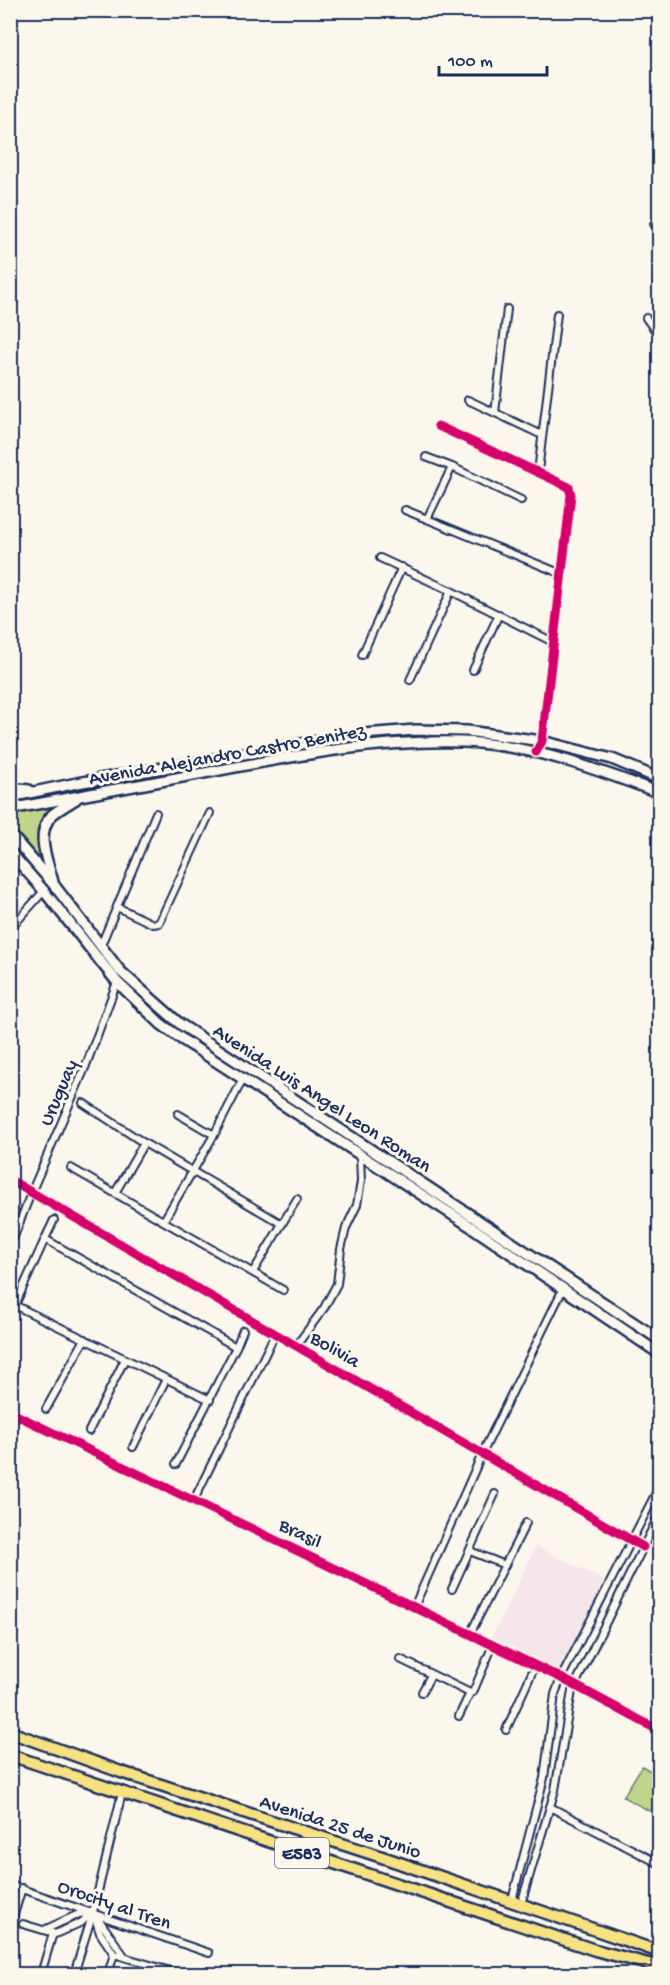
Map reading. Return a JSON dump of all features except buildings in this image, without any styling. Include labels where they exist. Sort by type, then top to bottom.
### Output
[{"type":"main road","name":"Avenida Alejandro Castro Benitez","points":[[10,797],[313,742],[363,734],[416,730],[467,731],[542,741],[612,759],[660,779]]},
{"type":"main road","name":"Avenida Alejandro Castro Benitez","points":[[10,809],[277,759],[365,746],[417,742],[464,742],[536,752],[591,767],[660,793]]},
{"type":"main road","points":[[10,788],[40,790]]},
{"type":"main road","points":[[54,885],[42,836],[46,823],[54,813],[81,796]]},
{"type":"main road","name":"Avenida Luis Angel Leon Roman","points":[[10,834],[54,885],[120,970],[180,1023],[660,1340]]},
{"type":"main road","name":"Avenida Luis Angel Leon Roman","points":[[10,852],[117,982],[161,1024],[660,1354]]},
{"type":"main road","points":[[316,1127],[328,1130],[348,1142],[352,1139],[349,1136]]},
{"type":"main road","points":[[360,1156],[366,1147]]},
{"type":"main road","points":[[374,1165],[373,1161],[377,1159],[404,1176],[419,1182]]},
{"type":"main road","name":"Avenida 25 de Junio","points":[[10,1732],[121,1772],[516,1902],[660,1952]]},
{"type":"main road","name":"Avenida 25 de Junio","points":[[10,1755],[595,1950],[658,1967]]},
{"type":"main road","points":[[122,1793],[128,1784],[136,1782],[192,1795]]},
{"type":"street","points":[[495,413],[507,309]]},
{"type":"street","points":[[538,472],[557,314]]},
{"type":"street","points":[[646,318],[660,337]]},
{"type":"street","points":[[468,400],[542,435]]},
{"type":"street","points":[[438,426],[569,487],[571,495],[542,741],[536,752]]},
{"type":"street","points":[[426,457],[521,500]]},
{"type":"street","points":[[427,519],[452,467]]},
{"type":"street","points":[[405,510],[562,574]]},
{"type":"street","points":[[381,558],[553,642]]},
{"type":"street","points":[[362,655],[402,567]]},
{"type":"street","points":[[410,680],[451,591]]},
{"type":"street","points":[[473,670],[499,614]]},
{"type":"street","points":[[101,945],[156,813]]},
{"type":"street","points":[[117,907],[153,924],[159,923],[210,813]]},
{"type":"street","points":[[10,929],[44,891]]},
{"type":"street","name":"Uruguay","points":[[10,1247],[31,1192],[85,1068],[117,982]]},
{"type":"street","points":[[164,1220],[214,1135],[243,1079]]},
{"type":"street","points":[[83,1103],[144,1143],[282,1224]]},
{"type":"street","points":[[178,1114],[214,1135]]},
{"type":"street","points":[[115,1193],[144,1143]]},
{"type":"street","points":[[296,1346],[324,1308],[337,1284],[346,1228],[357,1205],[361,1181],[360,1156]]},
{"type":"street","points":[[71,1168],[283,1290]]},
{"type":"street","name":"Bolivia","points":[[10,1180],[643,1547]]},
{"type":"street","points":[[253,1272],[297,1199]]},
{"type":"street","points":[[54,1220],[13,1304],[210,1400]]},
{"type":"street","points":[[45,1239],[236,1347]]},
{"type":"street","points":[[414,1607],[482,1454],[562,1289]]},
{"type":"street","points":[[176,1464],[243,1330]]},
{"type":"street","points":[[194,1500],[275,1334]]},
{"type":"street","points":[[46,1409],[85,1339]]},
{"type":"street","points":[[89,1431],[125,1359]]},
{"type":"street","points":[[133,1447],[166,1379]]},
{"type":"street","name":"Brasil","points":[[10,1412],[535,1665],[660,1731]]},
{"type":"street","points":[[516,1902],[544,1778],[555,1694],[561,1678],[660,1485]]},
{"type":"street","points":[[452,1589],[495,1494]]},
{"type":"street","points":[[516,1902],[555,1790],[570,1699],[575,1685],[660,1513]]},
{"type":"street","points":[[470,1634],[526,1523]]},
{"type":"street","points":[[470,1551],[505,1565]]},
{"type":"street","points":[[459,1716],[470,1693],[474,1692],[494,1645]]},
{"type":"street","points":[[400,1659],[470,1693]]},
{"type":"street","points":[[507,1730],[535,1665]]},
{"type":"street","points":[[422,1692],[431,1675]]},
{"type":"street","points":[[74,1974],[93,1912],[122,1793]]},
{"type":"street","points":[[550,1807],[660,1864]]},
{"type":"street","name":"Orocity al Tren","points":[[10,1884],[209,1953]]},
{"type":"street","points":[[10,1928],[22,1888]]},
{"type":"street","points":[[44,1930],[79,1914],[93,1912]]},
{"type":"street","points":[[52,1935],[82,1922],[93,1912]]},
{"type":"street","points":[[93,1912],[100,1933],[114,1954],[161,1972],[180,1974]]},
{"type":"street","points":[[93,1912],[126,1958]]},
{"type":"street","points":[[23,1924],[53,1933],[52,1935]]},
{"type":"street","points":[[41,1974],[52,1935]]},
{"type":"street","points":[[108,1974],[114,1954]]},
{"type":"shaded area","points":[[536,1546],[605,1581],[560,1671],[492,1637]]},
{"type":"green space","points":[[62,803],[43,824],[43,863],[11,824],[10,812]]},
{"type":"green space","points":[[642,1766],[659,1776],[657,1815],[623,1797]]},
{"type":"cycle path","points":[[438,426],[569,487],[571,495],[542,741],[536,752]]},
{"type":"cycle path","points":[[10,1180],[643,1547]]},
{"type":"cycle path","points":[[10,1412],[561,1678],[660,1731]]}]
